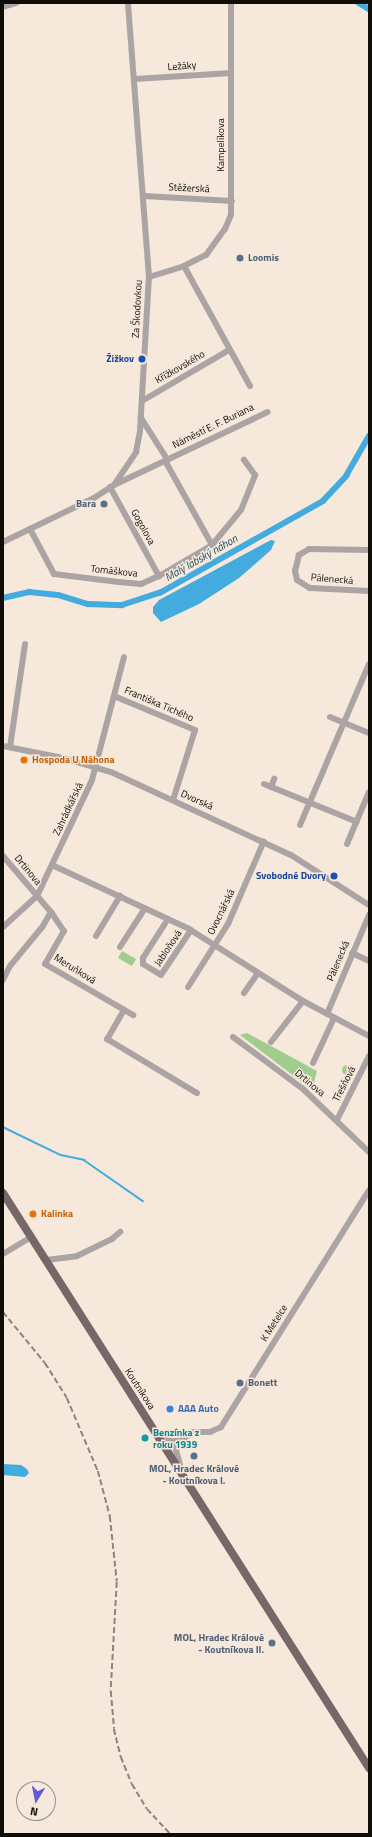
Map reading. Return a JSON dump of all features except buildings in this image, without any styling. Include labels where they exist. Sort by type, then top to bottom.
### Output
[{"type":"main road","name":"Koutníkova","points":[[3,1193],[312,1676],[369,1768]]},
{"type":"street","points":[[3,7],[16,3]]},
{"type":"street","name":"Za Škodovkou","points":[[3,542],[112,486],[136,452],[141,417],[149,277],[144,196],[128,3]]},
{"type":"street","name":"Kampelíkova","points":[[149,277],[184,266],[206,255],[212,249],[229,220],[232,200],[231,3]]},
{"type":"street","name":"Ležáky","points":[[135,79],[231,73]]},
{"type":"street","name":"Stěžerská","points":[[144,196],[232,200]]},
{"type":"street","points":[[184,266],[250,386]]},
{"type":"street","name":"Křížkovského","points":[[142,401],[229,350]]},
{"type":"street","name":"Náměstí E. F. Buriana","points":[[112,486],[268,412]]},
{"type":"street","points":[[141,417],[167,459],[167,464],[212,545]]},
{"type":"street","name":"Tomáškova","points":[[30,529],[54,574],[141,584],[175,568],[212,545],[238,514],[255,475],[244,460]]},
{"type":"street","name":"Gogolova","points":[[112,486],[160,576]]},
{"type":"street","name":"Pálenecká","points":[[369,550],[309,549],[299,555],[295,571],[297,580],[310,588],[369,591]]},
{"type":"street","points":[[10,747],[25,644]]},
{"type":"street","name":"Zahrádkářská","points":[[3,927],[37,896],[96,767],[124,657]]},
{"type":"street","points":[[300,825],[369,664]]},
{"type":"street","name":"Františka Tichého","points":[[114,696],[195,730],[173,800]]},
{"type":"street","points":[[330,717],[369,733]]},
{"type":"street","name":"Dvorská","points":[[3,746],[96,767],[173,800],[264,841],[307,864],[369,905]]},
{"type":"street","points":[[271,787],[274,779]]},
{"type":"street","points":[[264,784],[357,822]]},
{"type":"street","points":[[347,844],[369,792]]},
{"type":"street","name":"Ovocnářská","points":[[188,988],[228,924],[264,841]]},
{"type":"street","name":"Drtinova","points":[[3,856],[37,896]]},
{"type":"street","name":"Jabloňová","points":[[52,865],[191,930],[303,1001],[369,1036]]},
{"type":"street","points":[[3,980],[10,966],[43,926],[51,912],[37,896]]},
{"type":"street","points":[[96,936],[120,896]]},
{"type":"street","points":[[120,947],[145,908]]},
{"type":"street","name":"Meruňková","points":[[51,912],[64,931],[44,966],[133,1016]]},
{"type":"street","name":"Pálenecká","points":[[327,1014],[369,915]]},
{"type":"street","name":"Jabloňová","points":[[168,919],[143,958],[143,964],[161,975],[191,930]]},
{"type":"street","points":[[352,953],[369,961]]},
{"type":"street","points":[[244,993],[258,973]]},
{"type":"street","points":[[270,1042],[303,1001]]},
{"type":"street","points":[[124,1010],[107,1038],[197,1093]]},
{"type":"street","points":[[313,1063],[334,1018]]},
{"type":"street","name":"Drtinova","points":[[233,1037],[303,1088],[369,1152]]},
{"type":"street","name":"Třešňová","points":[[337,1120],[369,1056]]},
{"type":"street","name":"K Metelce","points":[[167,1449],[193,1432],[210,1432],[223,1424],[369,1190]]},
{"type":"street","points":[[46,1260],[77,1256],[112,1239],[120,1232]]},
{"type":"street","points":[[3,1254],[31,1236]]},
{"type":"street","points":[[155,1430],[169,1441],[179,1441],[176,1450],[182,1473]]},
{"type":"green space","points":[[122,951],[136,959],[132,966],[118,958]]},
{"type":"green space","points":[[247,1033],[317,1071],[312,1090],[240,1035]]},
{"type":"green space","points":[[345,1065],[349,1065],[352,1070],[349,1075],[345,1075],[342,1072],[342,1068]]},
{"type":"water","points":[[271,540],[275,541],[271,550],[239,578],[199,604],[161,622],[153,613],[153,607],[159,600]]},
{"type":"water","points":[[3,1464],[21,1465],[27,1469],[29,1473],[25,1477],[3,1475]]},
{"type":"waterway","name":"Malý labský náhon","points":[[359,3],[369,9]]},
{"type":"waterway","name":"Malý labský náhon","points":[[3,598],[29,592],[58,595],[88,604],[122,605],[160,593],[323,501],[346,476],[369,436]]},
{"type":"waterway","points":[[3,1127],[61,1155],[84,1160],[143,1201]]},
{"type":"railway","points":[[3,1312],[45,1363],[67,1398],[98,1471],[110,1516],[117,1582],[111,1691],[114,1729],[121,1757],[132,1784],[147,1809],[170,1834]]},
{"type":"place","name":"Loomis","points":[[240,258]]},
{"type":"place","name":"Žižkov","points":[[142,359]]},
{"type":"place","name":"Bara","points":[[104,504]]},
{"type":"place","name":"Hospoda U Náhona","points":[[24,760]]},
{"type":"place","name":"Svobodné Dvory","points":[[334,876]]},
{"type":"place","name":"Kalinka","points":[[33,1214]]},
{"type":"place","name":"Bonett","points":[[240,1383]]},
{"type":"place","name":"AAA Auto","points":[[170,1409]]},
{"type":"place","name":"Benzínka z roku 1939","points":[[145,1438]]},
{"type":"place","name":"MOL, Hradec Králové - Koutníkova I.","points":[[194,1456]]},
{"type":"place","name":"MOL, Hradec Králové - Koutníkova II.","points":[[272,1643]]}]
